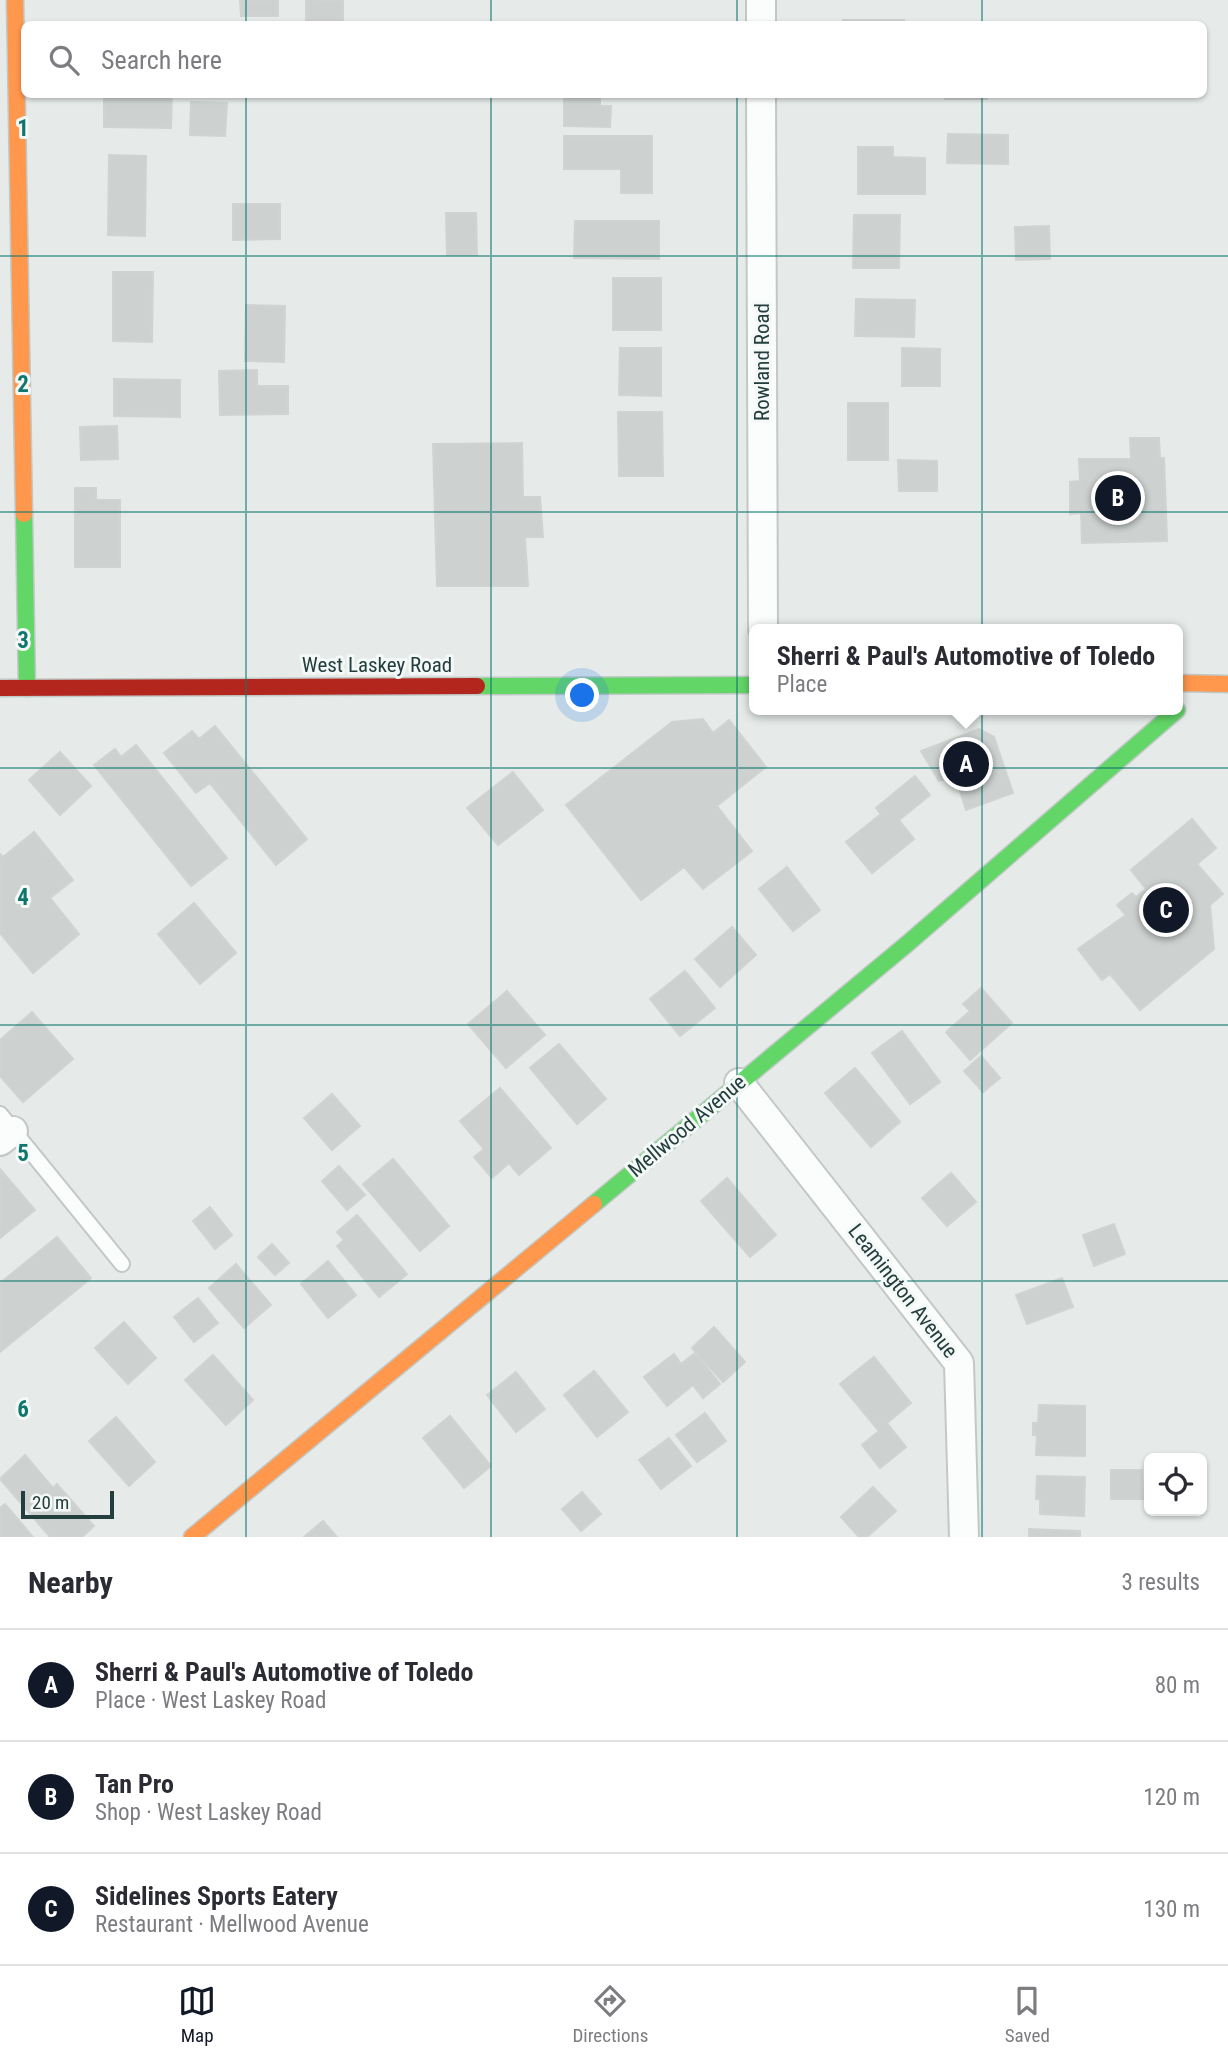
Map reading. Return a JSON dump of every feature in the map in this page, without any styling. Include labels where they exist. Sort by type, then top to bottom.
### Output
[{"type":"street","points":[[15,0],[27,688]]},
{"type":"street","points":[[761,0],[761,21]]},
{"type":"street","name":"Rowland Road","points":[[761,98],[763,624]]},
{"type":"street","points":[[1183,683],[1218,684]]},
{"type":"street","name":"Mellwood Avenue","points":[[1183,706],[1218,684]]},
{"type":"street","name":"West Laskey Road","points":[[0,688],[749,685]]},
{"type":"street","name":"Mellwood Avenue","points":[[202,1534],[907,944],[1171,715]]},
{"type":"street","name":"Leamington Avenue","points":[[739,1083],[960,1363],[964,1537]]},
{"type":"lane","points":[[4,1129],[122,1264]]},
{"type":"building","points":[[240,0],[278,0],[278,16],[241,16]]},
{"type":"building","points":[[306,0],[343,1],[343,21],[306,21]]},
{"type":"building","points":[[843,20],[904,20],[904,21]]},
{"type":"building","points":[[104,98],[172,98],[171,128],[104,127]]},
{"type":"building","points":[[564,98],[600,98],[600,106],[611,106],[610,127],[564,126]]},
{"type":"building","points":[[945,98],[987,98],[987,99]]},
{"type":"building","points":[[191,102],[227,103],[225,136],[190,135]]},
{"type":"building","points":[[948,134],[1008,135],[1008,164],[947,163]]},
{"type":"building","points":[[564,136],[652,136],[652,193],[621,193],[621,169],[564,169]]},
{"type":"building","points":[[858,147],[893,147],[893,157],[925,158],[925,194],[858,194]]},
{"type":"building","points":[[109,155],[146,156],[145,236],[108,235]]},
{"type":"building","points":[[233,204],[280,204],[280,239],[233,240]]},
{"type":"building","points":[[446,213],[476,213],[477,255],[447,255]]},
{"type":"building","points":[[854,215],[900,215],[899,268],[853,268]]},
{"type":"building","points":[[575,221],[659,221],[659,259],[574,258]]},
{"type":"building","points":[[1049,226],[1050,259],[1016,260],[1015,227]]},
{"type":"building","points":[[113,272],[153,272],[152,342],[113,341]]},
{"type":"building","points":[[613,278],[661,278],[661,330],[613,330]]},
{"type":"building","points":[[856,299],[915,300],[914,337],[855,336]]},
{"type":"building","points":[[246,305],[285,306],[284,362],[245,361]]},
{"type":"building","points":[[620,348],[661,348],[661,396],[619,395]]},
{"type":"building","points":[[902,348],[940,349],[940,386],[902,386]]},
{"type":"building","points":[[257,370],[257,386],[288,386],[288,414],[220,415],[219,371]]},
{"type":"building","points":[[114,379],[180,380],[180,417],[114,416]]},
{"type":"building","points":[[848,403],[888,403],[888,460],[848,460]]},
{"type":"building","points":[[618,412],[662,412],[663,476],[619,476]]},
{"type":"building","points":[[117,426],[118,459],[81,460],[80,427]]},
{"type":"building","points":[[1130,438],[1159,438],[1160,458],[1164,458],[1167,541],[1082,543],[1081,513],[1070,514],[1070,482],[1080,481],[1079,459],[1131,459]]},
{"type":"building","points":[[522,443],[523,497],[540,497],[543,537],[525,537],[528,586],[437,586],[433,444]]},
{"type":"building","points":[[898,460],[937,461],[937,491],[899,491]]},
{"type":"building","points":[[75,488],[96,488],[96,500],[120,500],[120,567],[75,567]]},
{"type":"building","points":[[703,719],[713,733],[729,720],[766,767],[717,806],[752,851],[703,889],[684,867],[641,900],[566,805],[672,722]]},
{"type":"building","points":[[215,726],[307,839],[276,865],[210,783],[196,793],[164,753],[192,731],[199,739]]},
{"type":"building","points":[[979,729],[994,737],[1013,793],[966,810],[955,776],[939,781],[921,751]]},
{"type":"building","points":[[136,745],[227,858],[191,886],[94,765],[115,749],[121,757]]},
{"type":"building","points":[[60,752],[91,786],[60,815],[29,780]]},
{"type":"building","points":[[513,772],[543,810],[498,845],[467,808]]},
{"type":"building","points":[[915,776],[930,795],[899,820],[914,839],[872,873],[846,842],[881,814],[876,808]]},
{"type":"building","points":[[1192,819],[1216,848],[1197,864],[1223,894],[1210,905],[1214,949],[1140,1010],[1110,974],[1102,980],[1078,949],[1126,915],[1117,905],[1132,893],[1136,897],[1146,889],[1131,870]]},
{"type":"building","points":[[34,832],[73,880],[50,898],[79,934],[33,973],[0,933],[0,854],[3,857]]},
{"type":"building","points":[[787,867],[820,910],[793,931],[759,889]]},
{"type":"building","points":[[194,903],[236,953],[200,984],[158,934]]},
{"type":"building","points":[[732,927],[756,955],[720,987],[695,959]]},
{"type":"building","points":[[685,971],[715,1008],[680,1036],[650,999]]},
{"type":"building","points":[[981,988],[1012,1023],[970,1060],[946,1032],[970,1011],[963,1004]]},
{"type":"building","points":[[507,991],[545,1035],[506,1068],[468,1024]]},
{"type":"building","points":[[32,1012],[73,1059],[23,1102],[0,1076],[0,1040]]},
{"type":"building","points":[[902,1031],[940,1082],[910,1104],[872,1053]]},
{"type":"building","points":[[559,1044],[606,1099],[577,1124],[530,1068]]},
{"type":"building","points":[[981,1056],[1000,1078],[983,1092],[964,1071]]},
{"type":"building","points":[[855,1068],[900,1122],[871,1147],[825,1093]]},
{"type":"building","points":[[500,1088],[551,1148],[519,1175],[509,1163],[492,1178],[474,1157],[484,1149],[460,1121]]},
{"type":"building","points":[[332,1094],[360,1126],[332,1150],[304,1118]]},
{"type":"building","points":[[393,1159],[449,1226],[420,1251],[363,1184]]},
{"type":"building","points":[[339,1166],[365,1195],[347,1210],[322,1181]]},
{"type":"building","points":[[0,1169],[35,1210],[0,1238]]},
{"type":"building","points":[[951,1173],[976,1202],[947,1226],[922,1198]]},
{"type":"building","points":[[727,1178],[776,1235],[750,1257],[701,1201]]},
{"type":"building","points":[[210,1207],[232,1235],[215,1249],[193,1221]]},
{"type":"building","points":[[357,1215],[407,1274],[379,1297],[337,1246],[344,1240],[337,1232]]},
{"type":"building","points":[[1114,1224],[1125,1254],[1094,1266],[1083,1235]]},
{"type":"building","points":[[57,1237],[91,1278],[0,1352],[0,1283]]},
{"type":"building","points":[[272,1244],[289,1263],[275,1275],[258,1257]]},
{"type":"building","points":[[328,1261],[356,1295],[328,1318],[301,1284]]},
{"type":"building","points":[[236,1264],[271,1305],[244,1328],[209,1288]]},
{"type":"building","points":[[1062,1278],[1073,1307],[1027,1324],[1016,1295]]},
{"type":"building","points":[[198,1298],[218,1323],[194,1342],[174,1317]]},
{"type":"building","points":[[124,1322],[156,1358],[128,1384],[95,1348]]},
{"type":"building","points":[[714,1327],[745,1362],[723,1382],[692,1348]]},
{"type":"building","points":[[695,1353],[720,1384],[703,1398],[693,1385],[667,1406],[644,1377],[674,1354],[681,1364]]},
{"type":"building","points":[[213,1355],[253,1400],[226,1425],[185,1380]]},
{"type":"building","points":[[874,1357],[911,1403],[887,1423],[906,1447],[880,1468],[862,1445],[879,1431],[840,1384]]},
{"type":"building","points":[[594,1371],[628,1412],[597,1437],[564,1395]]},
{"type":"building","points":[[516,1372],[545,1409],[516,1432],[487,1395]]},
{"type":"building","points":[[1039,1405],[1085,1406],[1085,1456],[1036,1455],[1037,1435],[1033,1435],[1033,1423],[1038,1423]]},
{"type":"building","points":[[705,1413],[726,1441],[697,1462],[676,1435]]},
{"type":"building","points":[[450,1416],[491,1466],[464,1488],[423,1438]]},
{"type":"building","points":[[116,1417],[155,1462],[129,1486],[89,1441]]},
{"type":"building","points":[[669,1438],[691,1466],[661,1489],[639,1460]]},
{"type":"building","points":[[25,1455],[53,1488],[57,1484],[94,1526],[82,1537],[50,1537],[0,1479]]},
{"type":"building","points":[[1111,1470],[1142,1470],[1143,1499],[1111,1499]]},
{"type":"building","points":[[1037,1476],[1085,1477],[1084,1516],[1040,1514],[1040,1499],[1036,1499]]},
{"type":"building","points":[[873,1487],[896,1511],[867,1537],[859,1537],[841,1517]]},
{"type":"building","points":[[582,1492],[601,1514],[581,1531],[562,1509]]},
{"type":"building","points":[[5,1504],[33,1537],[0,1537],[0,1508]]},
{"type":"building","points":[[323,1521],[337,1537],[304,1537]]},
{"type":"building","points":[[1029,1529],[1080,1531],[1080,1537],[1029,1537]]},
{"type":"traffic: fast","points":[[24,514],[27,688]]},
{"type":"traffic: fast","points":[[477,686],[749,685]]},
{"type":"traffic: fast","points":[[594,1204],[907,944],[1171,715]]},
{"type":"traffic: slow","points":[[15,0],[24,514]]},
{"type":"traffic: slow","points":[[1183,683],[1228,684]]},
{"type":"traffic: slow","points":[[192,1537],[594,1204]]},
{"type":"traffic: jam","points":[[0,688],[477,686]]},
{"type":"place","name":"Tan Pro","points":[[1118,498]]},
{"type":"place","name":"Sherri & Paul's Automotive of Toledo","points":[[966,764]]},
{"type":"place","name":"Sidelines Sports Eatery","points":[[1166,910]]}]
